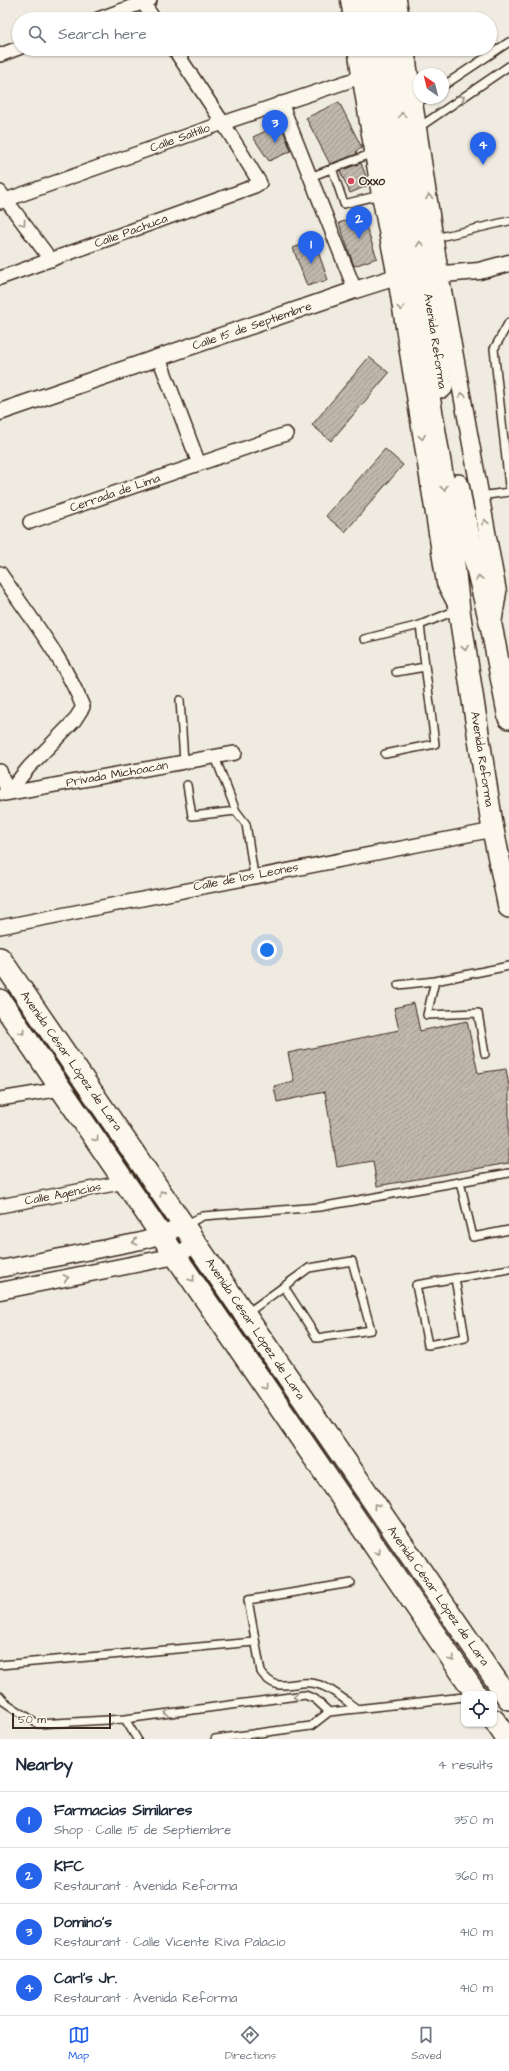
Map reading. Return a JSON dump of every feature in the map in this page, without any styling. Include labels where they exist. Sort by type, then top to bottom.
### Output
[{"type":"main road","points":[[367,0],[369,12]]},
{"type":"main road","points":[[386,0],[387,12]]},
{"type":"main road","name":"Avenida Reforma","points":[[375,56],[462,508],[492,630],[504,667],[509,718]]},
{"type":"main road","name":"Avenida Reforma","points":[[394,56],[417,275],[448,510],[459,610],[493,830],[509,907]]},
{"type":"main road","name":"Avenida César López de Lara","points":[[0,958],[185,1225],[244,1315],[504,1693]]},
{"type":"main road","name":"Avenida César López de Lara","points":[[0,1000],[474,1691]]},
{"type":"main road","points":[[497,1724],[507,1739]]},
{"type":"street","points":[[349,0],[351,12]]},
{"type":"street","points":[[398,0],[400,12]]},
{"type":"street","points":[[116,12],[144,1],[150,12]]},
{"type":"street","points":[[0,55],[12,51]]},
{"type":"street","points":[[179,56],[223,123]]},
{"type":"street","name":"Avenida Reforma","points":[[357,56],[380,194],[417,275],[480,496],[498,592],[492,630]]},
{"type":"street","name":"Avenida Reforma","points":[[408,56],[413,75]]},
{"type":"street","name":"Calle Saltillo","points":[[2,198],[361,77]]},
{"type":"street","points":[[281,103],[355,290]]},
{"type":"street","name":"Avenida Reforma","points":[[417,275],[435,238],[418,128],[420,104]]},
{"type":"street","name":"Calle Pachuca","points":[[0,278],[255,186],[260,182],[223,123]]},
{"type":"street","points":[[2,198],[51,260]]},
{"type":"street","name":"Calle 15 de Septiembre","points":[[0,412],[355,290],[417,275],[479,271],[509,263]]},
{"type":"street","points":[[159,358],[199,464]]},
{"type":"street","name":"Cerrada de Lima","points":[[30,522],[286,434]]},
{"type":"street","points":[[0,573],[60,661],[75,687],[83,707],[74,721],[4,794]]},
{"type":"street","name":"Privada Michoacán","points":[[4,794],[234,753]]},
{"type":"street","points":[[0,771],[4,794]]},
{"type":"street","name":"Calle de los Leones","points":[[0,927],[254,875],[493,830]]},
{"type":"street","points":[[0,1099],[61,1089]]},
{"type":"street","name":"Calle Agencias","points":[[0,1206],[125,1182]]},
{"type":"street","points":[[0,1269],[43,1262],[162,1236],[185,1225]]},
{"type":"street","points":[[0,1291],[176,1256],[197,1243]]},
{"type":"street","points":[[43,1262],[45,1282]]},
{"type":"lane","points":[[497,50],[509,42]]},
{"type":"lane","points":[[449,82],[488,56]]},
{"type":"lane","points":[[418,128],[509,66]]},
{"type":"lane","points":[[310,177],[373,153]]},
{"type":"lane","points":[[332,168],[344,204],[380,194]]},
{"type":"lane","points":[[435,238],[509,221]]},
{"type":"lane","points":[[509,322],[494,349],[509,486]]},
{"type":"lane","points":[[480,496],[509,492]]},
{"type":"lane","points":[[364,639],[420,625],[459,610]]},
{"type":"lane","points":[[385,754],[435,744],[420,625]]},
{"type":"lane","points":[[396,672],[425,667]]},
{"type":"lane","points":[[180,700],[184,762]]},
{"type":"lane","points":[[215,757],[236,811],[246,824],[254,875]]},
{"type":"lane","points":[[187,785],[192,816],[236,811]]},
{"type":"lane","points":[[398,985],[435,981],[509,966]]},
{"type":"lane","points":[[435,981],[427,1015],[478,1013],[485,1054]]},
{"type":"lane","points":[[185,1225],[203,1216],[320,1207],[509,1173]]},
{"type":"lane","points":[[460,1182],[473,1237],[509,1230]]},
{"type":"lane","points":[[244,1315],[285,1288],[310,1268],[352,1261],[371,1330],[317,1338],[285,1288]]},
{"type":"lane","points":[[455,1278],[465,1338],[428,1346],[416,1285],[455,1278],[509,1269]]},
{"type":"lane","points":[[351,1583],[248,1600],[254,1642],[261,1672],[267,1680],[275,1685],[319,1684],[357,1709]]},
{"type":"lane","points":[[0,1665],[254,1642]]},
{"type":"lane","points":[[0,1696],[6,1703],[38,1724],[125,1718],[306,1696],[315,1699],[329,1712]]},
{"type":"lane","points":[[215,1739],[259,1736],[311,1726],[329,1712],[461,1697]]},
{"type":"lane","points":[[125,1718],[137,1739]]},
{"type":"building","points":[[339,102],[362,148],[356,151],[357,154],[330,164],[306,118]]},
{"type":"building","points":[[281,124],[291,151],[269,161],[253,137]]},
{"type":"building","points":[[361,163],[369,185],[350,193],[340,171]]},
{"type":"building","points":[[362,215],[377,258],[354,266],[339,223]]},
{"type":"building","points":[[314,240],[328,280],[307,286],[293,248]]},
{"type":"building","points":[[369,357],[389,373],[331,441],[312,425]]},
{"type":"building","points":[[385,449],[403,465],[345,532],[326,516]]},
{"type":"building","points":[[414,1003],[420,1031],[467,1021],[478,1073],[506,1069],[509,1086],[509,1163],[377,1186],[373,1161],[337,1167],[325,1092],[277,1102],[274,1086],[294,1082],[288,1053],[399,1030],[394,1008]]},
{"type":"place","name":"Domino's","points":[[275,143]]},
{"type":"place","name":"Carl's Jr.","points":[[483,165]]},
{"type":"place","name":"Oxxo","points":[[351,181]]},
{"type":"place","name":"KFC","points":[[359,239]]},
{"type":"place","name":"Farmacias Similares","points":[[311,264]]}]
